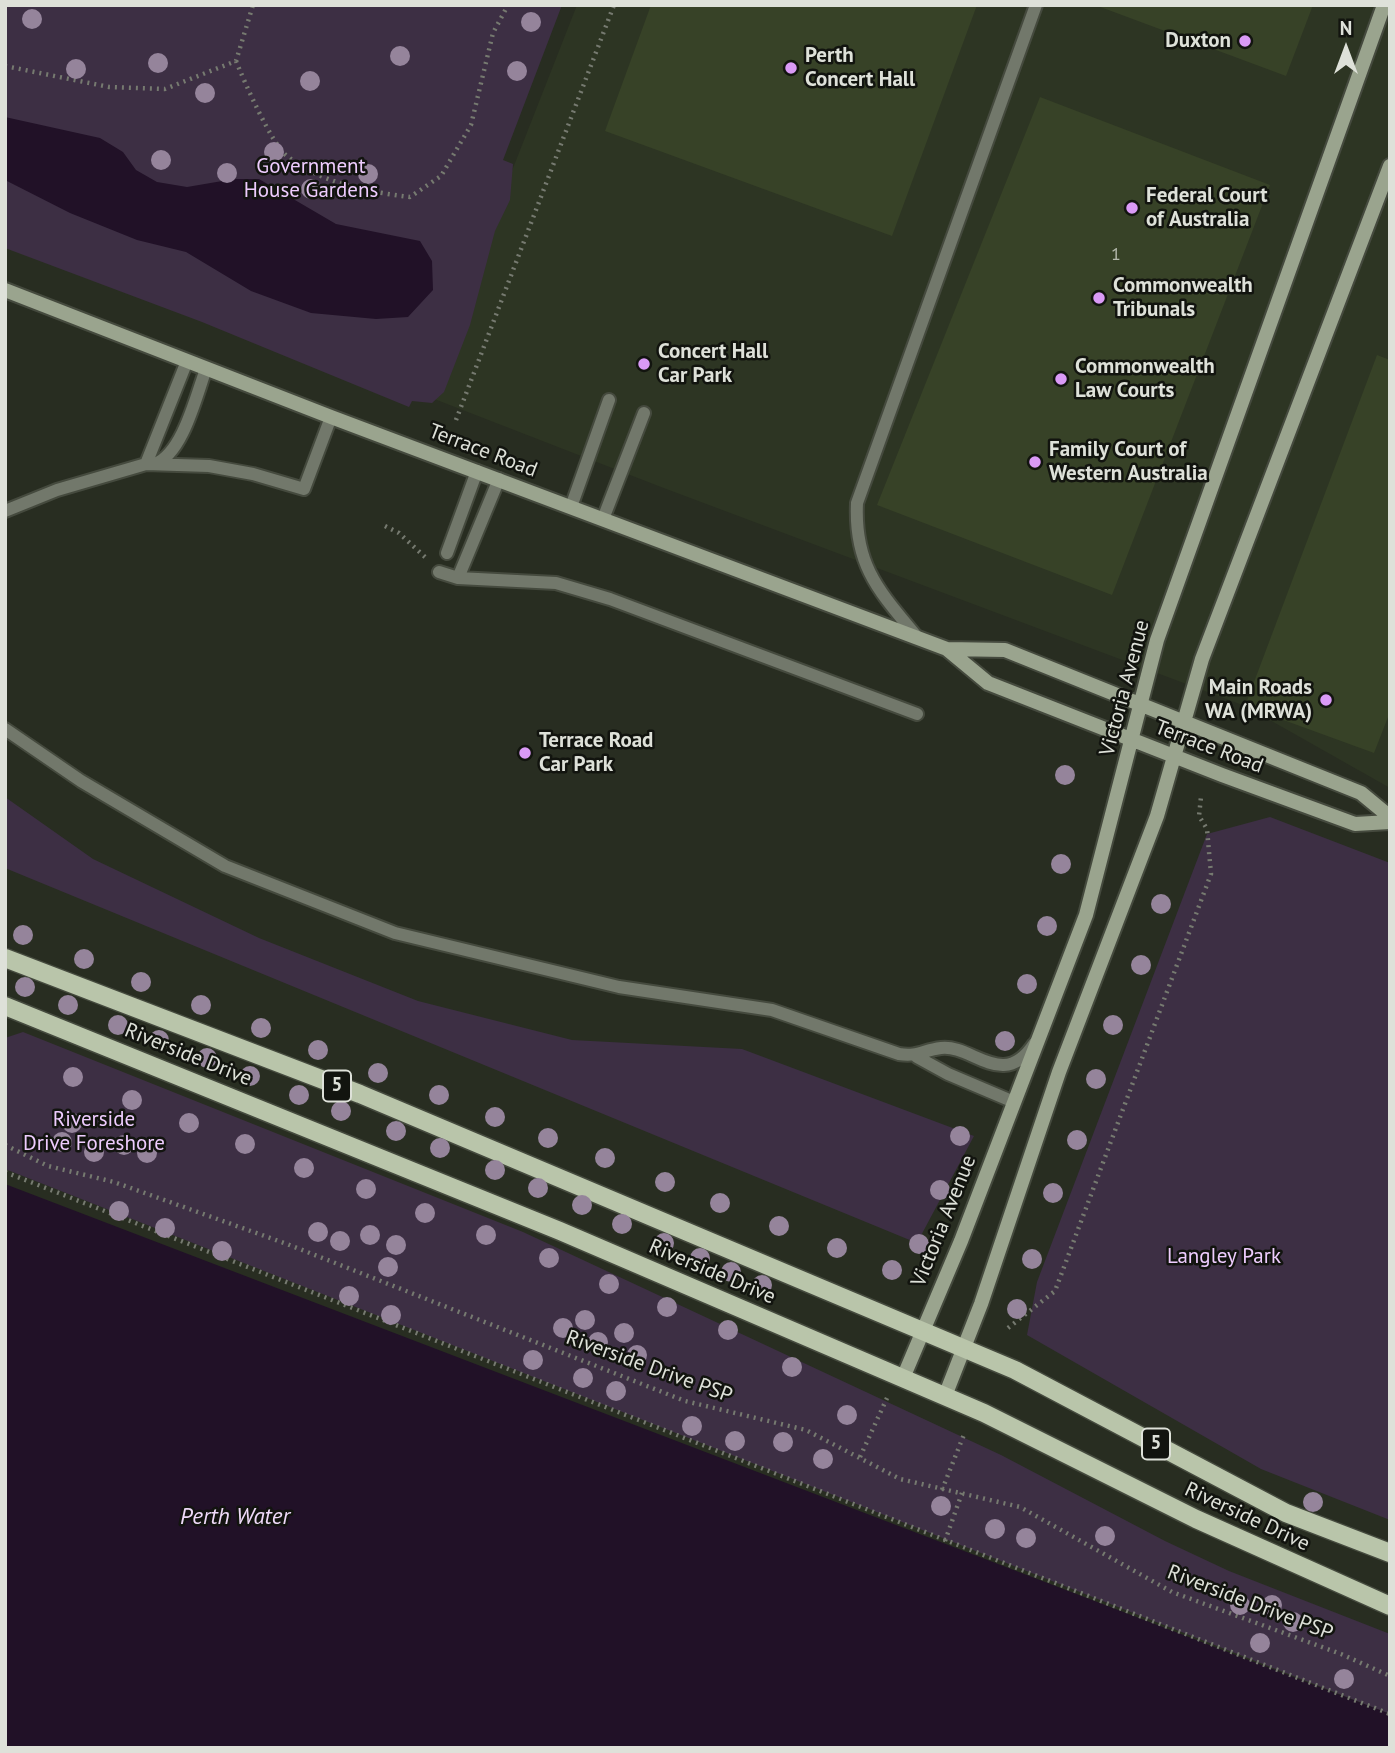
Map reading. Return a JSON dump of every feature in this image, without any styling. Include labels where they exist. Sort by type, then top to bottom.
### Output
[{"type":"main road","name":"Victoria Avenue","points":[[900,1377],[923,1331],[1086,915],[1157,640],[1384,5]]},
{"type":"main road","points":[[945,1396],[1059,1072],[1157,816],[1202,659],[1390,166]]},
{"type":"main road","name":"Terrace Road","points":[[5,290],[331,417],[917,637],[947,649],[988,683],[1174,756],[1355,824],[1390,820]]},
{"type":"main road","name":"Terrace Road","points":[[947,649],[1004,650],[1361,793],[1390,820]]},
{"type":"main road","name":"Riverside Drive","points":[[5,958],[360,1094],[964,1348],[1015,1370],[1286,1513],[1390,1553]]},
{"type":"main road","name":"Riverside Drive","points":[[8,1011],[561,1231],[945,1396],[1195,1519],[1390,1606]]},
{"type":"lane","points":[[917,637],[874,585],[867,570],[856,523],[856,503],[1037,5]]},
{"type":"lane","points":[[150,464],[187,361]]},
{"type":"lane","points":[[5,511],[57,490],[167,459],[175,448],[206,369]]},
{"type":"lane","points":[[571,507],[609,400]]},
{"type":"lane","points":[[603,519],[644,413]]},
{"type":"lane","points":[[150,464],[209,466],[253,474],[304,489],[331,417]]},
{"type":"lane","points":[[447,553],[477,471]]},
{"type":"lane","points":[[458,578],[499,480]]},
{"type":"lane","points":[[437,567],[458,578],[529,579],[556,583],[610,599],[697,630],[803,674],[917,714]]},
{"type":"lane","points":[[5,729],[81,781],[225,866],[395,933],[619,987],[772,1010],[898,1054],[917,1057],[948,1074],[1014,1101]]},
{"type":"lane","points":[[917,1057],[942,1047],[984,1063],[1013,1063],[1028,1053],[1039,1037]]},
{"type":"path","points":[[253,5],[236,61],[249,95],[285,155],[351,186],[410,197],[440,176],[471,125],[493,33],[508,5]]},
{"type":"path","points":[[456,420],[614,5]]},
{"type":"path","points":[[5,66],[109,87],[165,89],[236,61]]},
{"type":"path","points":[[385,526],[437,567]]},
{"type":"path","points":[[1008,1328],[1055,1291],[1211,874],[1207,830],[1199,816],[1201,797]]},
{"type":"path","name":"Riverside Drive PSP","points":[[5,1145],[48,1166],[114,1182],[286,1244],[685,1401],[806,1430],[900,1479],[1020,1507],[1172,1592],[1341,1654],[1390,1676]]},
{"type":"path","points":[[5,1172],[1390,1714]]},
{"type":"path","points":[[860,1457],[900,1377]]},
{"type":"path","points":[[942,1490],[966,1431]]},
{"type":"path","points":[[945,1541],[962,1493]]},
{"type":"shaded area","points":[[577,5],[1390,5],[1390,788],[1245,706],[424,395]]},
{"type":"green space","name":"Government House Gardens","points":[[5,5],[562,5],[503,160],[513,164],[510,200],[495,231],[470,325],[444,392],[432,403],[412,401],[409,407],[202,322],[5,248]]},
{"type":"green space","points":[[5,797],[93,859],[259,938],[418,1001],[572,1040],[742,1049],[974,1136],[917,1243],[5,868]]},
{"type":"green space","name":"Langley Park","points":[[1270,817],[1390,863],[1390,1520],[1261,1469],[1027,1335],[1037,1282],[1207,834]]},
{"type":"green space","name":"Riverside Drive Foreshore","points":[[23,1032],[523,1232],[1001,1455],[1165,1541],[1229,1571],[1390,1634],[1390,1714],[5,1169],[5,1038]]},
{"type":"water","points":[[5,117],[100,138],[123,152],[136,170],[157,182],[187,187],[234,179],[259,179],[336,224],[420,241],[432,261],[433,290],[408,317],[376,319],[311,313],[251,291],[186,252],[137,240],[70,213],[5,180]]},
{"type":"water","name":"Perth Water","points":[[5,1184],[1390,1714],[1390,1748],[5,1748]]},
{"type":"building","name":"Perth Concert Hall","points":[[651,5],[977,5],[892,236],[605,131]]},
{"type":"building","name":"Duxton","points":[[1095,5],[1313,5],[1286,76]]},
{"type":"building","name":"Commonwealth Law Courts","points":[[1040,97],[1270,185],[1112,595],[877,505]]},
{"type":"building","points":[[1377,355],[1390,360],[1390,712],[1374,753],[1245,706]]},
{"type":"place","name":"Duxton","points":[[1245,41]]},
{"type":"place","name":"Perth Concert Hall","points":[[791,68]]},
{"type":"place","name":"Federal Court of Australia","points":[[1132,208]]},
{"type":"place","name":"Commonwealth Tribunals","points":[[1099,298]]},
{"type":"place","name":"Concert Hall Car Park","points":[[644,364]]},
{"type":"place","name":"Commonwealth Law Courts","points":[[1061,379]]},
{"type":"place","name":"Family Court of Western Australia","points":[[1035,462]]},
{"type":"place","name":"Main Roads WA (MRWA)","points":[[1326,700]]},
{"type":"place","name":"Terrace Road Car Park","points":[[525,753]]}]
